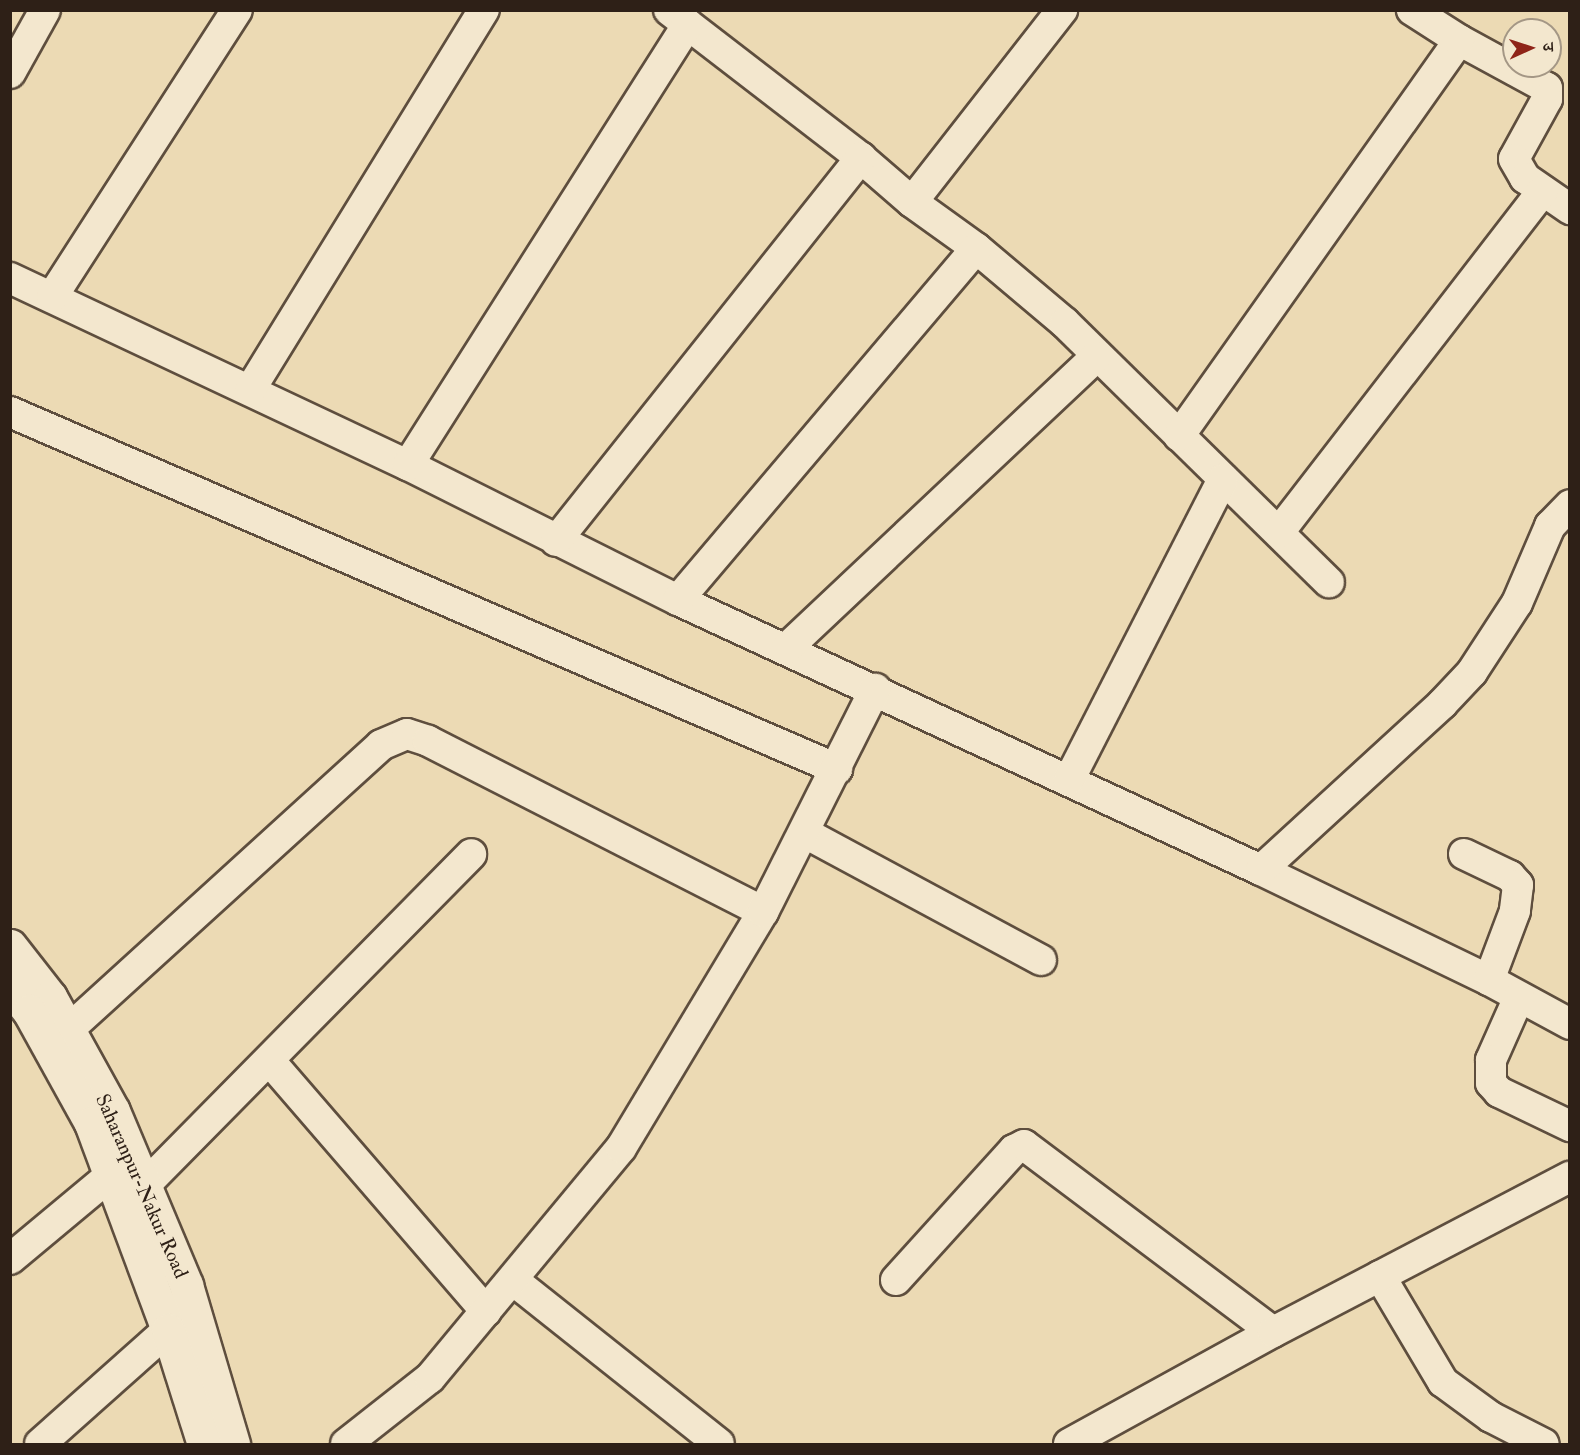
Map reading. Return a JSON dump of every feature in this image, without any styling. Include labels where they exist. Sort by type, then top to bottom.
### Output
[{"type":"main road","name":"Saharanpur-Nakur Road","points":[[10,946],[50,997],[113,1112],[186,1285],[232,1444]]},
{"type":"main road","name":"Saharanpur-Nakur Road","points":[[12,991],[29,1011],[91,1123],[112,1174],[168,1330],[204,1444]]},
{"type":"street","points":[[10,73],[45,10]]},
{"type":"street","points":[[52,297],[237,10]]},
{"type":"street","points":[[250,390],[484,10]]},
{"type":"street","points":[[912,202],[1062,10]]},
{"type":"street","points":[[1412,10],[1459,40],[1538,80],[1547,88],[1547,99],[1514,159],[1525,178],[1569,209]]},
{"type":"street","points":[[408,465],[679,17],[861,158],[912,202],[976,248],[1065,323],[1096,357],[1329,582]]},
{"type":"street","points":[[1179,436],[1459,40]]},
{"type":"street","points":[[556,541],[861,158]]},
{"type":"street","points":[[1279,532],[1543,190]]},
{"type":"street","points":[[678,600],[976,248]]},
{"type":"street","points":[[10,278],[408,465],[678,600],[787,648],[1261,870],[1488,980],[1569,1024]]},
{"type":"street","points":[[787,648],[1096,357]]},
{"type":"street","points":[[10,412],[837,769]]},
{"type":"street","points":[[1070,780],[1223,479]]},
{"type":"street","points":[[1261,870],[1442,704],[1472,672],[1517,603],[1550,526],[1569,505]]},
{"type":"street","points":[[346,1444],[430,1378],[621,1148],[763,912],[805,833],[875,689]]},
{"type":"street","points":[[68,1030],[381,745],[407,734],[763,912]]},
{"type":"street","points":[[805,833],[1041,960]]},
{"type":"street","points":[[144,1186],[471,854]]},
{"type":"street","points":[[1464,854],[1510,876],[1518,885],[1515,911],[1488,980]]},
{"type":"street","points":[[1519,996],[1491,1060],[1491,1083],[1499,1092],[1569,1126]]},
{"type":"street","points":[[269,1060],[486,1311]]},
{"type":"street","points":[[896,1280],[1014,1150],[1024,1145],[1273,1332]]},
{"type":"street","points":[[10,1259],[112,1174]]},
{"type":"street","points":[[1069,1444],[1273,1332],[1569,1178]]},
{"type":"street","points":[[1380,1276],[1443,1382],[1491,1417],[1544,1444]]},
{"type":"street","points":[[513,1280],[719,1444]]},
{"type":"street","points":[[40,1444],[168,1330]]}]
